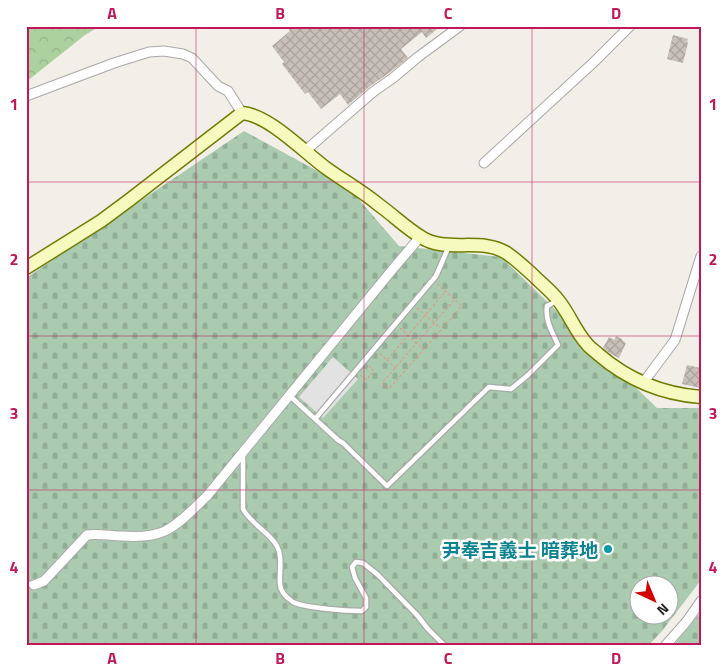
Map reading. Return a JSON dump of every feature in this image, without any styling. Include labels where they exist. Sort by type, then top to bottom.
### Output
[{"type":"street","points":[[305,151],[373,92],[460,26]]},
{"type":"street","points":[[484,163],[594,62],[630,26]]},
{"type":"street","points":[[26,96],[114,63],[149,52],[164,51],[184,54],[192,58],[218,86],[228,91],[242,114]]},
{"type":"street","points":[[26,268],[100,221],[242,114],[249,114],[272,126],[420,237],[434,243],[449,245],[461,244],[496,247],[508,253],[558,300],[587,344],[612,366],[652,388],[676,394],[701,397]]},
{"type":"street","points":[[30,584],[44,581],[87,535],[141,537],[163,532],[175,525],[207,496],[420,237]]},
{"type":"street","points":[[643,383],[675,340],[701,256]]},
{"type":"street","points":[[665,646],[687,622],[701,601]]},
{"type":"lane","points":[[315,419],[436,276],[449,245]]},
{"type":"lane","points":[[290,396],[343,443],[387,486],[489,387],[511,389],[528,375],[558,344],[547,319],[546,312],[547,306],[558,300]]},
{"type":"lane","points":[[243,453],[243,509],[247,516],[278,548],[280,586],[283,593],[293,602],[306,606],[362,611],[366,607],[366,598],[355,578],[352,567],[356,562],[363,563],[384,580],[445,646]]},
{"type":"path","points":[[432,280],[462,306],[389,389],[382,383],[455,300]]},
{"type":"path","points":[[387,360],[446,292]]},
{"type":"path","points":[[412,304],[441,329]]},
{"type":"path","points":[[395,324],[424,349]]},
{"type":"path","points":[[374,349],[396,368]]},
{"type":"path","points":[[356,371],[366,380],[374,371],[369,366],[365,370]]},
{"type":"green space","points":[[26,26],[100,26],[85,35],[26,82]]},
{"type":"green space","points":[[244,131],[349,188],[399,246],[501,257],[657,408],[701,408],[701,580],[680,607],[680,574],[630,574],[630,624],[667,624],[648,646],[26,646],[26,278]]},
{"type":"green space","points":[[701,612],[701,646],[673,646]]},
{"type":"shaded area","points":[[333,357],[358,379],[323,418],[299,397]]},
{"type":"building","points":[[287,26],[441,26],[426,38],[422,32],[401,49],[408,58],[348,105],[340,94],[321,109],[308,92],[305,94],[282,64],[284,62],[272,46],[290,31]]},
{"type":"building","points":[[673,35],[688,39],[683,63],[667,59]]},
{"type":"building","points":[[616,336],[626,343],[619,358],[603,348],[609,337],[614,340]]},
{"type":"building","points":[[687,365],[701,368],[701,388],[682,384]]},
{"type":"place","name":"尹奉吉義士 暗葬地","points":[[608,549]]}]
